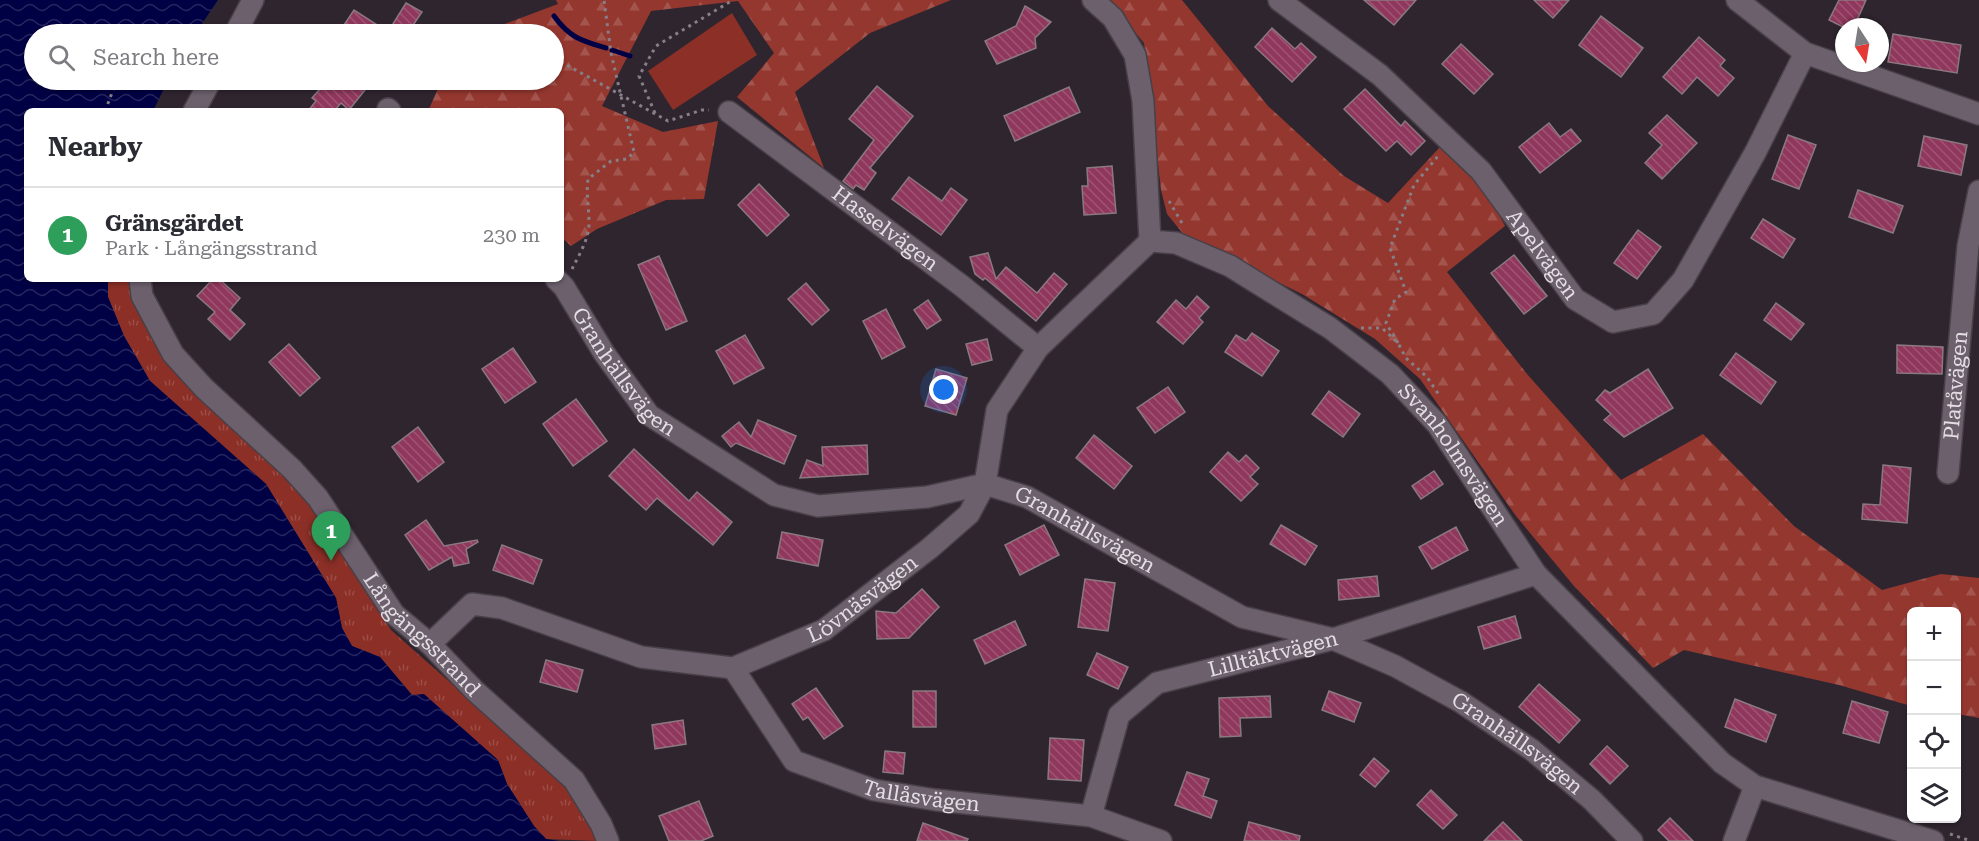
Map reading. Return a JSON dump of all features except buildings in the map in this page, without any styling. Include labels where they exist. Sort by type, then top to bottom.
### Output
[{"type":"street","points":[[240,24],[253,0]]},
{"type":"street","points":[[1093,0],[1113,18],[1135,55],[1143,101],[1150,241]]},
{"type":"street","name":"Apelvägen","points":[[1279,0],[1380,75],[1450,141],[1481,171],[1575,299],[1613,322],[1653,314],[1683,280],[1755,153],[1805,53]]},
{"type":"street","points":[[1737,0],[1805,53],[1979,114]]},
{"type":"street","points":[[196,108],[206,90]]},
{"type":"street","name":"Hasselvägen","points":[[729,112],[962,286],[1038,348]]},
{"type":"street","name":"Platåvägen","points":[[1948,473],[1968,246],[1979,191]]},
{"type":"street","name":"Lövnäsvägen","points":[[430,644],[472,604],[502,608],[640,657],[733,668],[824,630],[930,548],[969,514],[985,484],[997,410],[1038,348],[1150,241]]},
{"type":"street","name":"Svanholmsvägen","points":[[1150,241],[1176,243],[1230,266],[1330,328],[1390,374],[1437,424],[1536,574],[1722,763],[1755,786],[1933,841]]},
{"type":"street","name":"Långängsstrand","points":[[140,282],[142,296],[173,354],[204,388],[292,469],[318,498],[394,614],[430,644],[474,690],[574,780],[601,824],[608,841]]},
{"type":"street","name":"Granhällsvägen","points":[[560,283],[604,353],[649,415],[774,495],[818,506],[927,497],[985,484],[1027,497],[1242,617],[1333,639],[1395,666],[1461,702],[1532,750],[1592,800],[1632,841]]},
{"type":"street","name":"Lilltäktvägen","points":[[1091,816],[1119,715],[1157,683],[1333,639],[1536,574]]},
{"type":"street","name":"Tallåsvägen","points":[[733,668],[794,762],[874,790],[936,800],[1091,816],[1161,841]]},
{"type":"street","points":[[1734,841],[1755,786]]},
{"type":"path","points":[[564,276],[584,243],[589,224],[585,198],[588,179],[611,161],[627,159],[634,152],[619,94],[604,0]]},
{"type":"path","points":[[656,114],[639,76],[656,46],[733,0]]},
{"type":"path","points":[[564,64],[668,121],[702,110],[729,112]]},
{"type":"path","points":[[106,108],[113,90]]},
{"type":"path","points":[[1398,342],[1386,323],[1395,299],[1406,291],[1390,248],[1414,185],[1450,141]]},
{"type":"green space","points":[[556,0],[951,0],[870,33],[795,92],[824,168],[737,97],[774,53],[738,1],[651,11],[602,106],[663,132],[718,121],[704,199],[666,200],[597,229],[571,246],[564,240],[564,108],[429,108],[437,90],[564,90],[564,24],[505,24],[558,4]]},
{"type":"green space","points":[[1108,0],[1182,0],[1268,106],[1344,176],[1388,203],[1440,147],[1460,165],[1485,193],[1505,226],[1447,272],[1527,374],[1621,480],[1703,434],[1794,526],[1882,590],[1941,574],[1979,578],[1979,718],[1961,715],[1961,607],[1907,607],[1907,705],[1839,685],[1684,650],[1653,668],[1574,586],[1516,516],[1420,379],[1375,339],[1302,294],[1185,236],[1167,214],[1161,190],[1144,43]]},
{"type":"green space","points":[[732,13],[757,55],[673,110],[648,71]]},
{"type":"green space","points":[[108,282],[132,282],[140,316],[161,354],[273,461],[326,525],[391,630],[566,785],[590,820],[598,841],[546,839],[534,826],[507,784],[498,760],[412,695],[380,657],[352,646],[342,628],[336,598],[266,484],[150,381],[124,336],[108,297]]},
{"type":"water","points":[[0,0],[218,0],[202,24],[24,24],[24,90],[163,90],[154,108],[24,108],[24,282],[108,282],[108,297],[124,336],[150,381],[266,484],[336,598],[342,628],[352,646],[380,657],[412,695],[424,694],[498,760],[507,784],[534,826],[546,839],[559,841],[0,841]]},
{"type":"waterway","points":[[554,16],[561,24]]},
{"type":"waterway","points":[[564,27],[577,38],[606,48]]},
{"type":"waterway","points":[[612,50],[630,56]]},
{"type":"place","name":"Gränsgärdet","points":[[331,561]]}]
